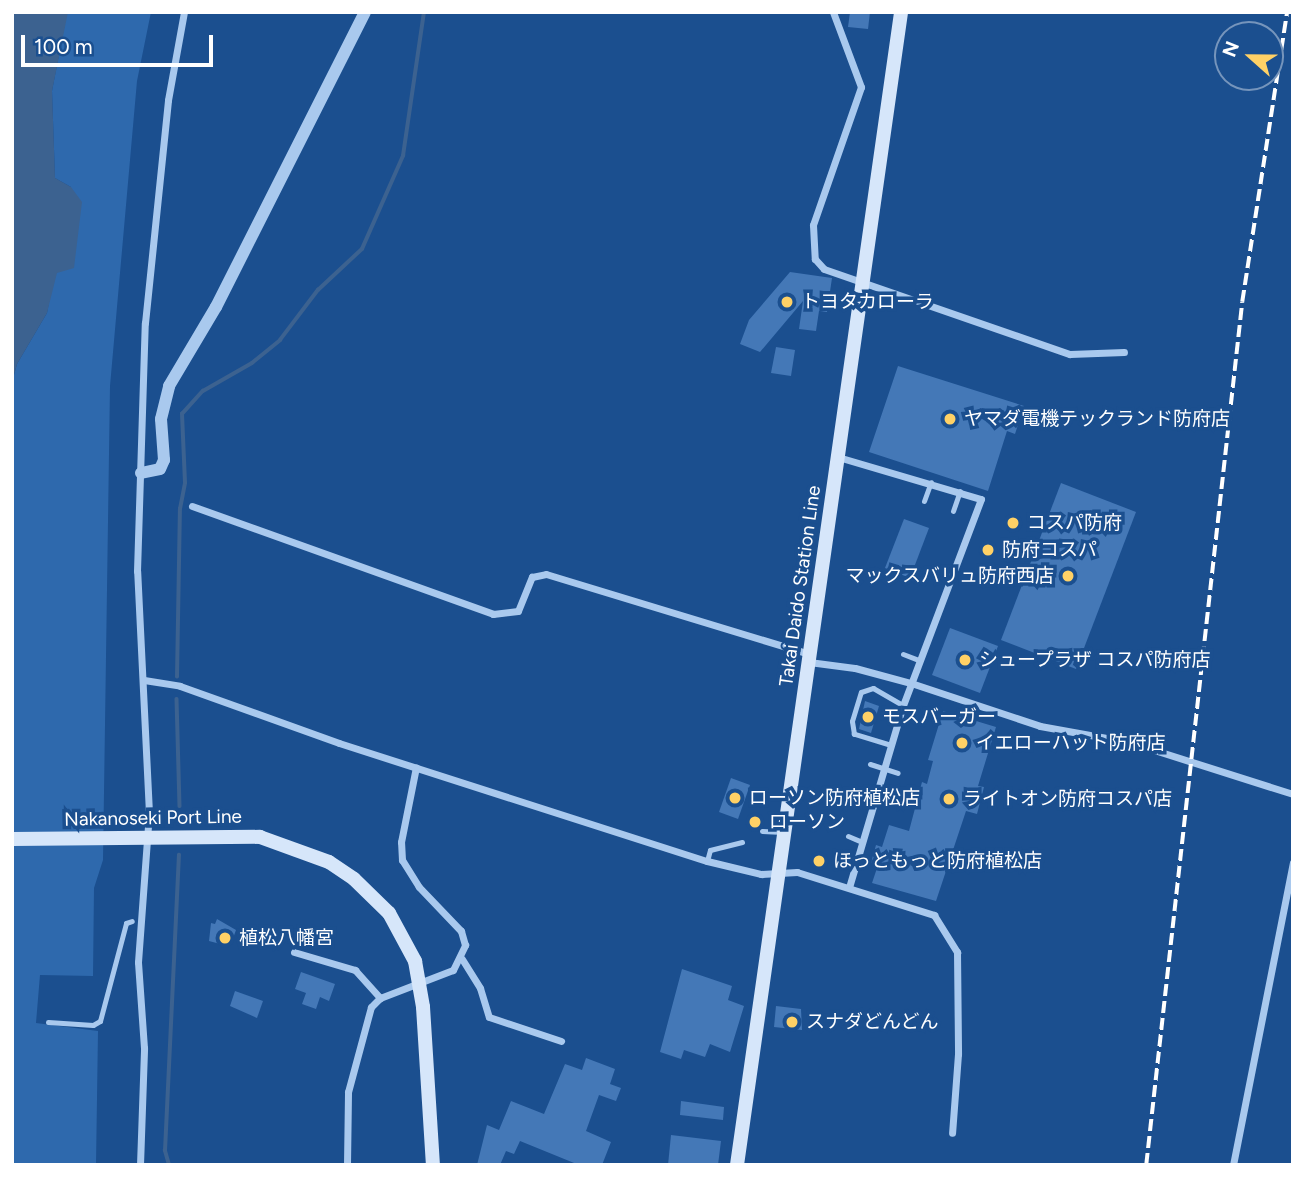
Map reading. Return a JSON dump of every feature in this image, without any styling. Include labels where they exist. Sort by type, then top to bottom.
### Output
[{"type":"main road","name":"Takai Daido Station Line","points":[[737,1165],[901,12]]},
{"type":"main road","name":"Nakanoseki Port Line","points":[[12,839],[260,837],[329,862],[373,894],[406,939],[420,984],[433,1165]]},
{"type":"street","points":[[140,1165],[142,916],[148,836],[144,680],[138,596],[145,323],[155,209],[184,12]]},
{"type":"street","points":[[141,473],[160,469],[164,460],[161,419],[169,386],[216,307],[365,12]]},
{"type":"street","points":[[833,12],[861,87],[816,213],[812,244],[824,269],[1070,354],[1124,352]]},
{"type":"street","points":[[837,457],[931,482],[981,499],[903,705],[849,887]]},
{"type":"street","points":[[192,506],[493,614],[518,611],[532,577],[546,574],[809,658],[911,683],[1040,726],[1129,742],[1293,794]]},
{"type":"street","points":[[144,680],[180,687],[707,861],[778,874],[797,872],[934,915],[957,952],[958,1054],[951,1133]]},
{"type":"street","points":[[348,1165],[348,1092],[363,1022],[380,998],[453,970],[461,959],[465,945],[461,931],[419,887],[402,860],[401,842],[416,767]]},
{"type":"street","points":[[1233,1165],[1293,863]]},
{"type":"street","points":[[132,921],[142,916]]},
{"type":"street","points":[[294,952],[355,970],[380,998]]},
{"type":"street","points":[[461,959],[480,988],[489,1017],[561,1041]]},
{"type":"lane","points":[[924,501],[931,482]]},
{"type":"lane","points":[[953,511],[960,491]]},
{"type":"lane","points":[[903,654],[919,660]]},
{"type":"lane","points":[[891,745],[855,734],[852,721],[861,692],[873,688],[903,705]]},
{"type":"lane","points":[[870,764],[898,774]]},
{"type":"lane","points":[[767,796],[789,797]]},
{"type":"lane","points":[[762,831],[783,832]]},
{"type":"lane","points":[[848,836],[862,842]]},
{"type":"lane","points":[[707,861],[710,850],[742,842]]},
{"type":"lane","points":[[48,1022],[93,1025],[100,1021],[126,923],[132,921]]},
{"type":"shaded area","points":[[12,12],[68,12],[52,91],[55,178],[71,187],[82,202],[74,268],[57,273],[47,313],[17,364],[12,382]]},
{"type":"shaded area","points":[[151,12],[137,81],[110,386],[103,860],[94,888],[93,976],[40,975],[36,1023],[98,1031],[96,1165],[12,1165],[12,382],[17,364],[47,313],[71,187],[55,178],[52,91],[67,13]]},
{"type":"building","points":[[850,12],[870,12],[868,29],[848,27]]},
{"type":"building","points":[[790,272],[832,278],[827,312],[819,311],[816,331],[799,329],[803,301],[760,352],[740,344],[749,320]]},
{"type":"building","points":[[776,347],[795,350],[791,376],[771,373]]},
{"type":"building","name":"ヤマダ電機テックランド防府店","points":[[898,366],[1024,406],[1015,434],[1007,431],[988,491],[869,452]]},
{"type":"building","name":"マックスバリュ防府西店","points":[[1061,483],[1136,512],[1076,669],[1001,640]]},
{"type":"building","points":[[904,519],[929,528],[910,578],[885,568]]},
{"type":"building","name":"シュープラザ コスパ防府店","points":[[950,628],[998,646],[980,693],[932,675]]},
{"type":"building","name":"モスバーガー","points":[[865,701],[879,706],[871,733],[859,729]]},
{"type":"building","points":[[943,711],[996,727],[978,786],[984,787],[977,814],[966,811],[936,901],[872,883],[878,865],[871,863],[876,845],[882,847],[889,825],[909,831],[922,782],[927,784],[933,761],[928,760]]},
{"type":"building","name":"ローソン防府植松店","points":[[731,778],[750,785],[738,819],[719,812]]},
{"type":"building","points":[[217,919],[236,930],[232,941],[226,939],[224,945],[209,941],[211,923],[215,924]]},
{"type":"building","points":[[682,969],[732,986],[728,1000],[744,1006],[730,1052],[710,1044],[705,1057],[684,1050],[681,1059],[660,1052]]},
{"type":"building","points":[[301,972],[335,984],[329,1001],[320,997],[316,1009],[302,1004],[306,993],[295,989]]},
{"type":"building","points":[[235,991],[263,1001],[257,1018],[230,1006]]},
{"type":"building","points":[[776,1006],[801,1009],[802,1030],[774,1027]]},
{"type":"building","points":[[586,1058],[615,1069],[610,1084],[621,1088],[616,1101],[599,1095],[586,1131],[611,1142],[602,1165],[579,1165],[520,1141],[514,1154],[506,1151],[500,1165],[477,1165],[487,1125],[499,1130],[511,1101],[544,1114],[565,1064],[582,1070]]},
{"type":"building","points":[[681,1101],[724,1107],[723,1120],[680,1115]]},
{"type":"building","points":[[671,1135],[721,1141],[718,1165],[668,1165]]},
{"type":"waterway","points":[[177,677],[180,509],[185,483],[182,414],[203,391],[252,363],[280,340],[318,290],[362,249],[403,156],[424,12]]},
{"type":"waterway","points":[[177,699],[180,806]]},
{"type":"waterway","points":[[169,1165],[165,1151],[179,855]]},
{"type":"railway","points":[[1146,1165],[1242,302],[1287,12]]},
{"type":"place","name":"トヨタカローラ","points":[[787,302]]},
{"type":"place","name":"ヤマダ電機テックランド防府店","points":[[950,419]]},
{"type":"place","name":"コスパ防府","points":[[1013,523]]},
{"type":"place","name":"防府コスパ","points":[[988,550]]},
{"type":"place","name":"マックスバリュ防府西店","points":[[1068,576]]},
{"type":"place","name":"シュープラザ コスパ防府店","points":[[965,660]]},
{"type":"place","name":"モスバーガー","points":[[868,717]]},
{"type":"place","name":"イエローハット防府店","points":[[962,743]]},
{"type":"place","name":"ローソン防府植松店","points":[[735,798]]},
{"type":"place","name":"ライトオン防府コスパ店","points":[[949,799]]},
{"type":"place","name":"ローソン","points":[[755,822]]},
{"type":"place","name":"ほっともっと防府植松店","points":[[819,861]]},
{"type":"place","name":"植松八幡宮","points":[[225,938]]},
{"type":"place","name":"スナダどんどん","points":[[792,1022]]}]
